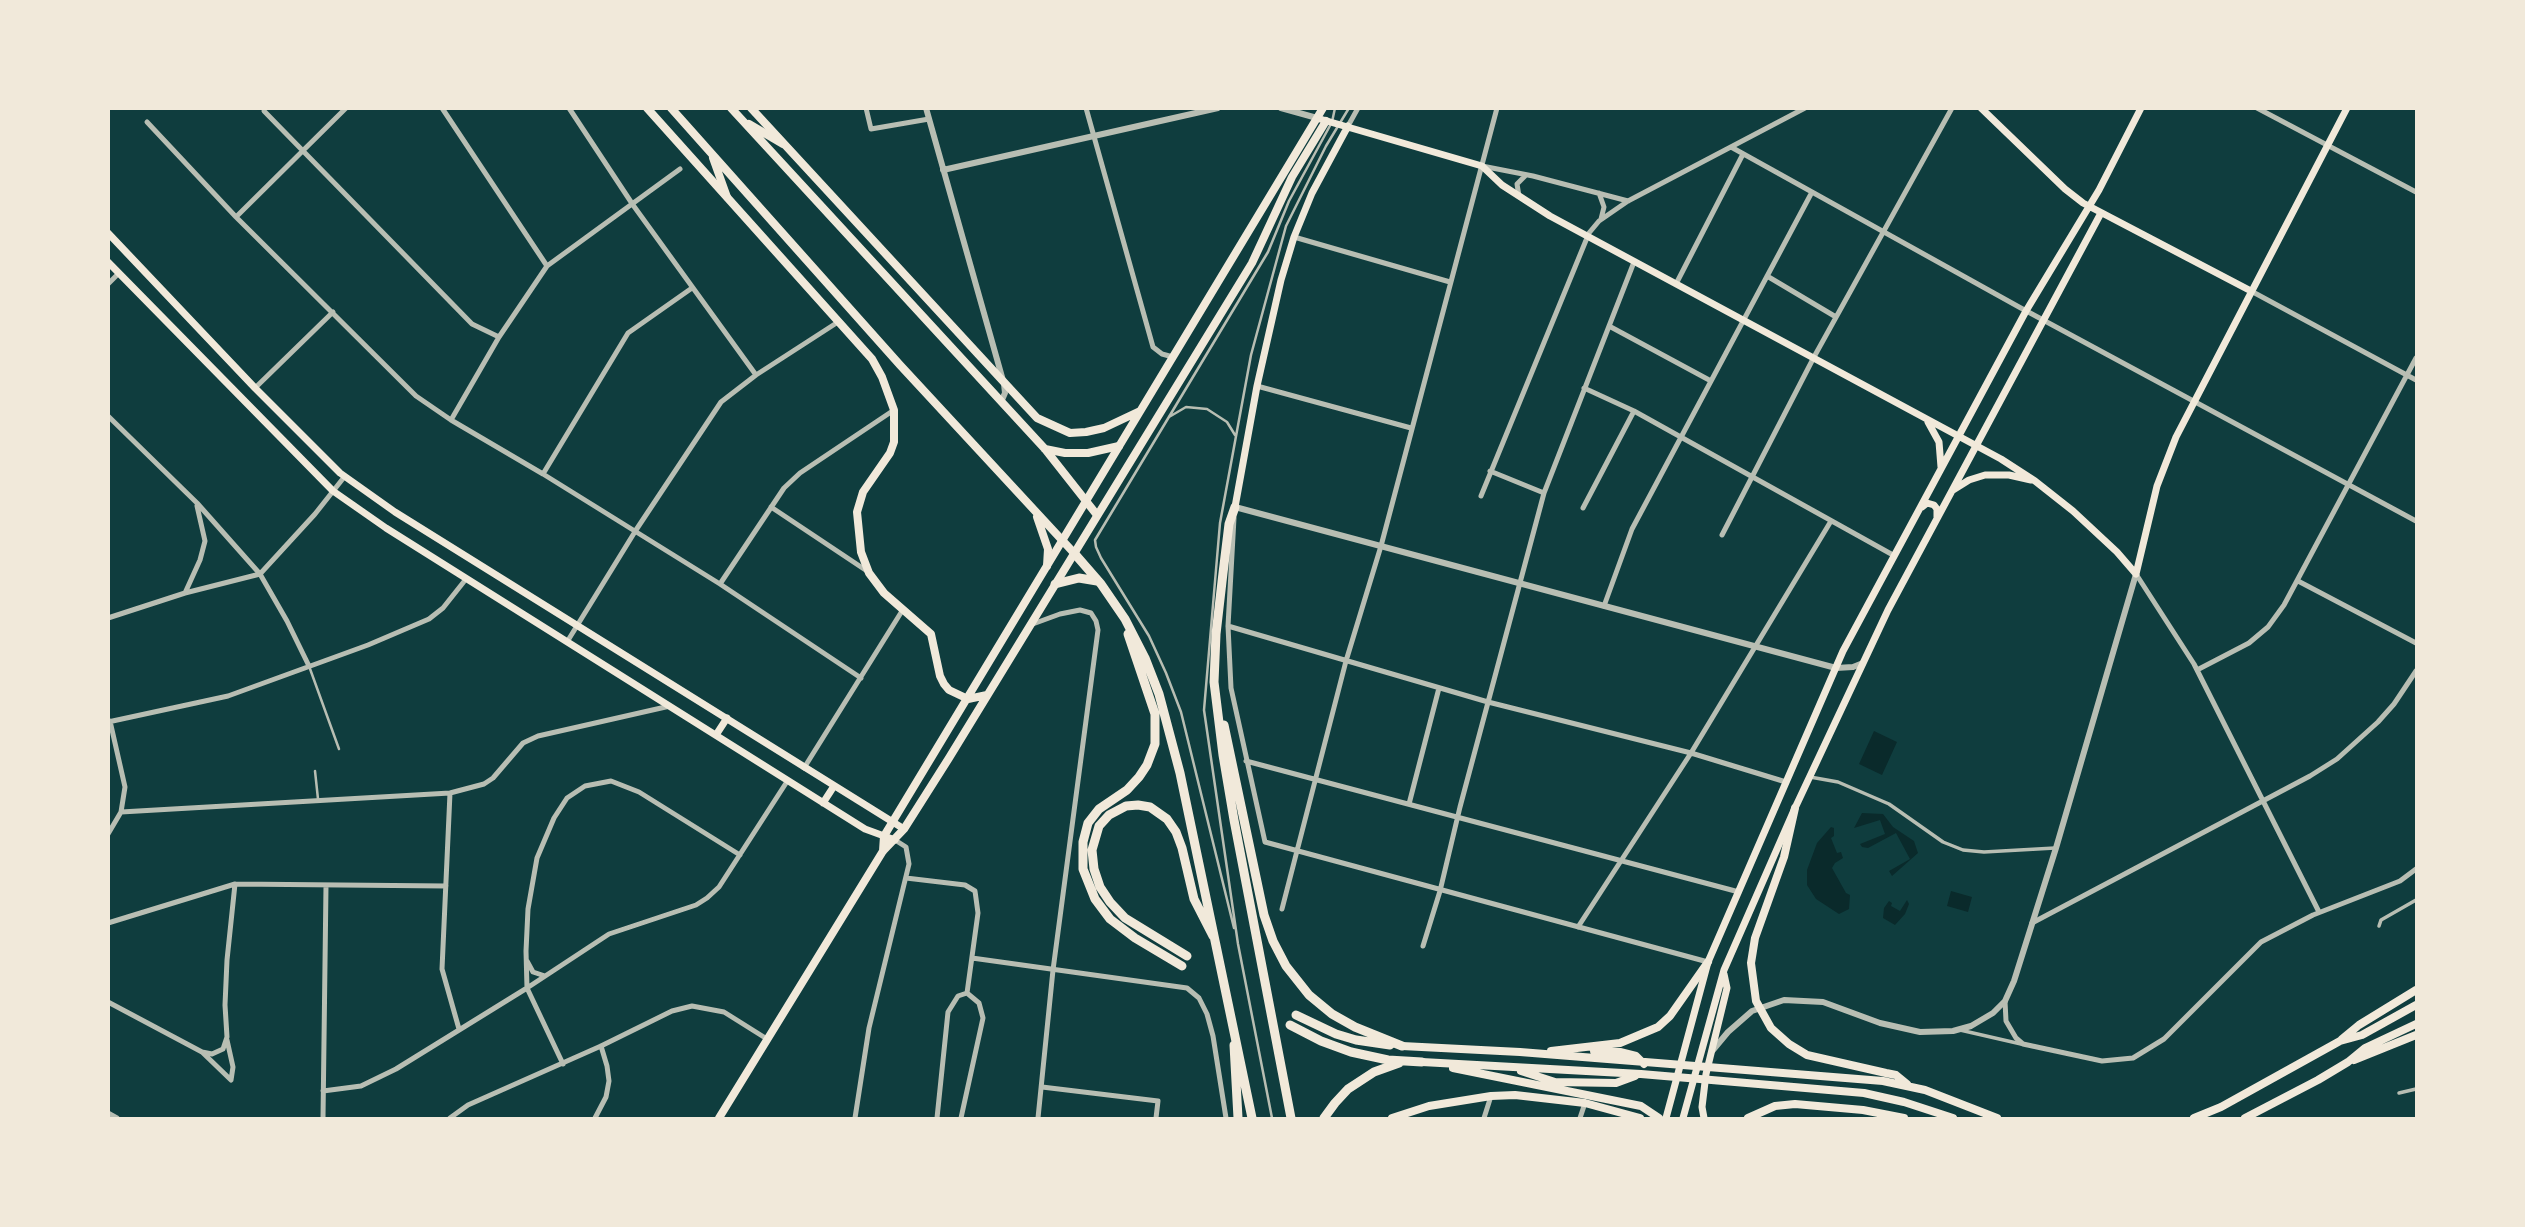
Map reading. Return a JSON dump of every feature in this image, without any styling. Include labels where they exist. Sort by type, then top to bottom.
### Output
[{"type":"highway","points":[[1235,507],[1229,524],[1223,573],[1214,682],[1234,820],[1292,1118]]},
{"type":"highway","points":[[1074,553],[1101,584],[1125,619],[1145,659],[1171,732],[1252,1118]]},
{"type":"highway","points":[[1055,584],[1079,578],[1095,580],[1101,584]]},
{"type":"highway","points":[[1125,619],[1155,714],[1156,737],[1150,758],[1139,777],[1099,809],[1088,823],[1083,842],[1083,869],[1095,899],[1111,919],[1135,938],[1182,966]]},
{"type":"highway","points":[[1214,682],[1264,915],[1273,942],[1297,982],[1320,1005],[1355,1027],[1402,1046]]},
{"type":"highway","points":[[1187,956],[1125,918],[1100,887],[1094,869],[1093,842],[1098,826],[1114,811],[1132,805],[1144,806],[1162,814],[1172,825],[1182,848],[1194,899],[1217,943]]},
{"type":"highway","points":[[1296,1015],[1356,1040],[1402,1046]]},
{"type":"highway","points":[[1290,1025],[1335,1047],[1369,1056],[1422,1062]]},
{"type":"highway","points":[[1234,1026],[1234,1076],[1238,1118]]},
{"type":"highway","points":[[1324,1118],[1356,1083],[1407,1060]]},
{"type":"main road","points":[[647,108],[872,359],[894,410],[894,442],[890,453],[863,492],[857,512],[861,552],[869,573],[884,593],[931,634],[940,676],[949,690],[968,699],[987,695]]},
{"type":"main road","points":[[671,108],[900,365],[1074,553]]},
{"type":"main road","points":[[731,108],[1045,449],[1097,515]]},
{"type":"main road","points":[[751,108],[1037,418],[1070,433],[1086,432],[1104,428],[1141,411]]},
{"type":"main road","points":[[883,851],[884,836],[892,822],[1323,108]]},
{"type":"main road","points":[[1981,108],[2065,189],[2089,206],[2251,291]]},
{"type":"main road","points":[[1667,1118],[1708,962],[1836,668],[1893,555],[2141,108]]},
{"type":"main road","points":[[2136,575],[2161,475],[2194,401],[2347,108]]},
{"type":"main road","points":[[1317,118],[1482,166],[1502,186],[1587,237],[1814,357],[2035,481],[2100,535],[2136,575]]},
{"type":"main road","points":[[742,121],[783,144]]},
{"type":"main road","points":[[1235,507],[1257,386],[1281,281],[1294,237],[1336,123]]},
{"type":"main road","points":[[719,1118],[883,851],[904,829],[1252,263],[1292,177],[1336,123]]},
{"type":"main road","points":[[711,152],[727,197]]},
{"type":"main road","points":[[1684,1115],[1724,970],[1795,808],[1863,663],[1949,493],[2101,213]]},
{"type":"main road","points":[[108,233],[255,388],[345,477],[395,512],[904,829]]},
{"type":"main road","points":[[108,262],[333,491],[466,579],[865,830],[895,840]]},
{"type":"main road","points":[[1926,419],[1939,442],[1941,468]]},
{"type":"main road","points":[[1045,449],[1065,453],[1088,453],[1119,446]]},
{"type":"main road","points":[[1949,493],[1969,480],[1984,475],[2009,475],[2035,481]]},
{"type":"main road","points":[[1916,514],[1929,503],[1936,507],[1937,517]]},
{"type":"main road","points":[[1034,511],[1048,549],[1047,566]]},
{"type":"main road","points":[[716,735],[727,718]]},
{"type":"main road","points":[[823,803],[834,786]]},
{"type":"main road","points":[[1795,808],[1784,857],[1755,938],[1751,963],[1756,1001],[1771,1028],[1788,1044],[1807,1055],[1896,1076],[1909,1086]]},
{"type":"main road","points":[[1574,1050],[1620,1043],[1658,1027],[1670,1016],[1708,962]]},
{"type":"main road","points":[[1704,1118],[1702,1107],[1710,1054],[1727,988],[1724,970]]},
{"type":"main road","points":[[2194,1118],[2221,1107],[2340,1041],[2359,1025],[2417,990]]},
{"type":"main road","points":[[2340,1041],[2362,1035],[2417,1005]]},
{"type":"main road","points":[[2348,1062],[2365,1048],[2417,1024]]},
{"type":"main road","points":[[2245,1118],[2348,1062],[2417,1035]]},
{"type":"main road","points":[[1402,1046],[1520,1052],[1644,1064],[1871,1080],[1909,1086],[1997,1118]]},
{"type":"main road","points":[[1520,1052],[1620,1052],[1636,1056],[1644,1064]]},
{"type":"main road","points":[[1422,1062],[1641,1074],[1864,1093],[1954,1118]]},
{"type":"main road","points":[[1422,1062],[1641,1106],[1659,1118]]},
{"type":"main road","points":[[1392,1118],[1429,1106],[1491,1096],[1539,1096],[1585,1103],[1640,1118]]},
{"type":"main road","points":[[1748,1118],[1774,1106],[1795,1104],[1863,1110],[1904,1118]]},
{"type":"street","points":[[236,216],[346,108]]},
{"type":"street","points":[[442,108],[547,266]]},
{"type":"street","points":[[569,108],[633,205],[756,375]]},
{"type":"street","points":[[866,108],[871,129],[929,119]]},
{"type":"street","points":[[926,108],[1004,384],[1001,401]]},
{"type":"street","points":[[1086,108],[1153,347],[1162,354],[1173,357]]},
{"type":"street","points":[[943,170],[1218,108]]},
{"type":"street","points":[[1281,108],[1317,118]]},
{"type":"street","points":[[1336,123],[1358,108]]},
{"type":"street","points":[[1282,909],[1346,662],[1381,546],[1497,108]]},
{"type":"street","points":[[1481,496],[1587,237],[1599,222],[1628,201],[1805,108]]},
{"type":"street","points":[[1722,535],[1814,357],[1952,108]]},
{"type":"street","points":[[2258,108],[2417,192]]},
{"type":"street","points":[[264,111],[472,324],[499,337]]},
{"type":"street","points":[[147,122],[236,216],[416,396],[636,530],[861,678]]},
{"type":"street","points":[[1731,147],[2044,321],[2417,522]]},
{"type":"street","points":[[1676,284],[1743,154]]},
{"type":"street","points":[[1482,166],[1628,201]]},
{"type":"street","points":[[452,420],[499,337],[547,266],[680,169]]},
{"type":"street","points":[[1520,198],[1517,184],[1526,175]]},
{"type":"street","points":[[1604,606],[1632,529],[1812,192]]},
{"type":"street","points":[[1598,193],[1604,207],[1599,222]]},
{"type":"street","points":[[1294,237],[1450,282]]},
{"type":"street","points":[[1423,946],[1440,891],[1457,817],[1544,493],[1634,262]]},
{"type":"street","points":[[108,284],[119,273]]},
{"type":"street","points":[[1767,276],[1836,317]]},
{"type":"street","points":[[543,474],[628,333],[692,288]]},
{"type":"street","points":[[2251,291],[2417,380]]},
{"type":"street","points":[[255,388],[333,312]]},
{"type":"street","points":[[567,642],[636,530],[721,402],[756,375],[838,322]]},
{"type":"street","points":[[1609,326],[1711,381]]},
{"type":"street","points":[[2197,670],[2229,655],[2268,627],[2298,580],[2417,358]]},
{"type":"street","points":[[1257,386],[1411,428]]},
{"type":"street","points":[[1584,388],[1634,411],[1893,555]]},
{"type":"street","points":[[720,584],[784,488],[800,473],[894,410]]},
{"type":"street","points":[[1583,508],[1634,411]]},
{"type":"street","points":[[108,416],[197,503],[260,574],[309,666]]},
{"type":"street","points":[[1490,471],[1544,493]]},
{"type":"street","points":[[108,618],[185,593],[260,574],[292,541],[345,477]]},
{"type":"street","points":[[185,593],[200,560],[205,541],[197,503]]},
{"type":"street","points":[[1708,962],[1265,842],[1231,688],[1227,626],[1235,507],[1836,668],[1853,667],[1863,663]]},
{"type":"street","points":[[771,508],[869,573]]},
{"type":"street","points":[[1578,927],[1691,753],[1831,521]]},
{"type":"street","points":[[2136,575],[2161,610],[2197,670],[2319,912]]},
{"type":"street","points":[[2023,1044],[2006,1021],[2005,1002],[2056,848],[2136,575]]},
{"type":"street","points":[[108,834],[121,812],[125,787],[109,721],[228,696],[429,619],[443,608],[466,579]]},
{"type":"street","points":[[2298,580],[2417,643]]},
{"type":"street","points":[[1030,625],[1080,610],[1091,613],[1098,630],[1053,970],[1038,1118]]},
{"type":"street","points":[[804,768],[902,611]]},
{"type":"street","points":[[1227,626],[1488,702],[1691,753],[1786,782]]},
{"type":"street","points":[[2032,924],[2310,776],[2352,747],[2394,704],[2417,671]]},
{"type":"street","points":[[1409,804],[1439,688]]},
{"type":"street","points":[[121,812],[450,793],[484,784],[493,778],[523,743],[538,736],[670,706]]},
{"type":"street","points":[[1246,761],[1739,892]]},
{"type":"street","points":[[1810,777],[1838,782],[1889,804],[1943,842],[1963,850],[1984,852],[2056,848]]},
{"type":"street","points":[[323,1091],[361,1086],[396,1069],[609,934],[696,905],[719,887],[788,780]]},
{"type":"street","points":[[563,1064],[527,988],[526,960],[528,909],[537,858],[567,798],[585,786],[611,781],[639,792],[740,855]]},
{"type":"street","points":[[450,793],[442,969],[445,988],[459,1029]]},
{"type":"street","points":[[855,1118],[869,1028],[909,863],[908,851],[903,843],[895,840]]},
{"type":"street","points":[[1710,1054],[1743,1018],[1762,1005],[1799,999],[1823,1002],[1902,1030],[1958,1030],[2102,1061],[2133,1058],[2165,1039],[2260,942],[2319,912],[2400,881],[2417,869]]},
{"type":"street","points":[[906,878],[965,885],[975,891],[978,913],[967,993]]},
{"type":"street","points":[[108,923],[234,884],[446,886]]},
{"type":"street","points":[[108,1002],[202,1052],[231,1080],[233,1067],[227,1037],[225,1005],[234,884]]},
{"type":"street","points":[[323,1118],[326,886]]},
{"type":"street","points":[[2379,926],[2383,918],[2417,901]]},
{"type":"street","points":[[972,958],[1186,988],[1199,998],[1207,1014],[1227,1118]]},
{"type":"street","points":[[526,960],[533,972],[545,976]]},
{"type":"street","points":[[937,1118],[948,1012],[958,996],[967,993]]},
{"type":"street","points":[[961,1118],[983,1017],[979,1003],[967,993]]},
{"type":"street","points":[[1958,1030],[1983,1020],[2005,1002]]},
{"type":"street","points":[[450,1118],[468,1105],[563,1064],[672,1011],[692,1006],[724,1012],[767,1039]]},
{"type":"street","points":[[202,1052],[212,1054],[223,1049],[227,1037]]},
{"type":"street","points":[[595,1118],[606,1097],[609,1081],[601,1046]]},
{"type":"street","points":[[1042,1087],[1158,1101],[1156,1118]]},
{"type":"street","points":[[2399,1093],[2417,1089]]},
{"type":"street","points":[[1484,1118],[1491,1096]]},
{"type":"street","points":[[1580,1118],[1585,1103]]},
{"type":"street","points":[[108,1113],[117,1118]]},
{"type":"lane","points":[[1238,944],[1204,710],[1220,523],[1251,355],[1286,226],[1336,123],[1335,108]]},
{"type":"lane","points":[[1272,1118],[1238,944],[1181,712],[1149,636],[1096,547],[1095,540],[1268,252],[1289,201],[1336,123],[1349,108]]},
{"type":"lane","points":[[1166,419],[1178,410],[1197,406],[1219,415],[1236,435]]},
{"type":"lane","points":[[309,666],[339,749]]},
{"type":"lane","points":[[315,771],[318,799]]},
{"type":"water","points":[[1874,731],[1897,742],[1882,775],[1859,764]]},
{"type":"water","points":[[1862,813],[1883,814],[1893,827],[1914,841],[1918,853],[1892,876],[1889,871],[1910,859],[1896,833],[1868,848],[1862,847],[1860,844],[1885,834],[1880,820],[1854,828]]},
{"type":"water","points":[[1831,827],[1834,828],[1834,836],[1831,838],[1837,853],[1841,852],[1843,858],[1832,868],[1846,893],[1850,895],[1849,909],[1839,914],[1816,899],[1807,885],[1807,870],[1817,843]]},
{"type":"water","points":[[1951,891],[1972,897],[1968,912],[1947,906]]},
{"type":"water","points":[[1907,900],[1909,904],[1905,914],[1895,925],[1883,918],[1884,908],[1889,901],[1891,906],[1900,911]]}]
